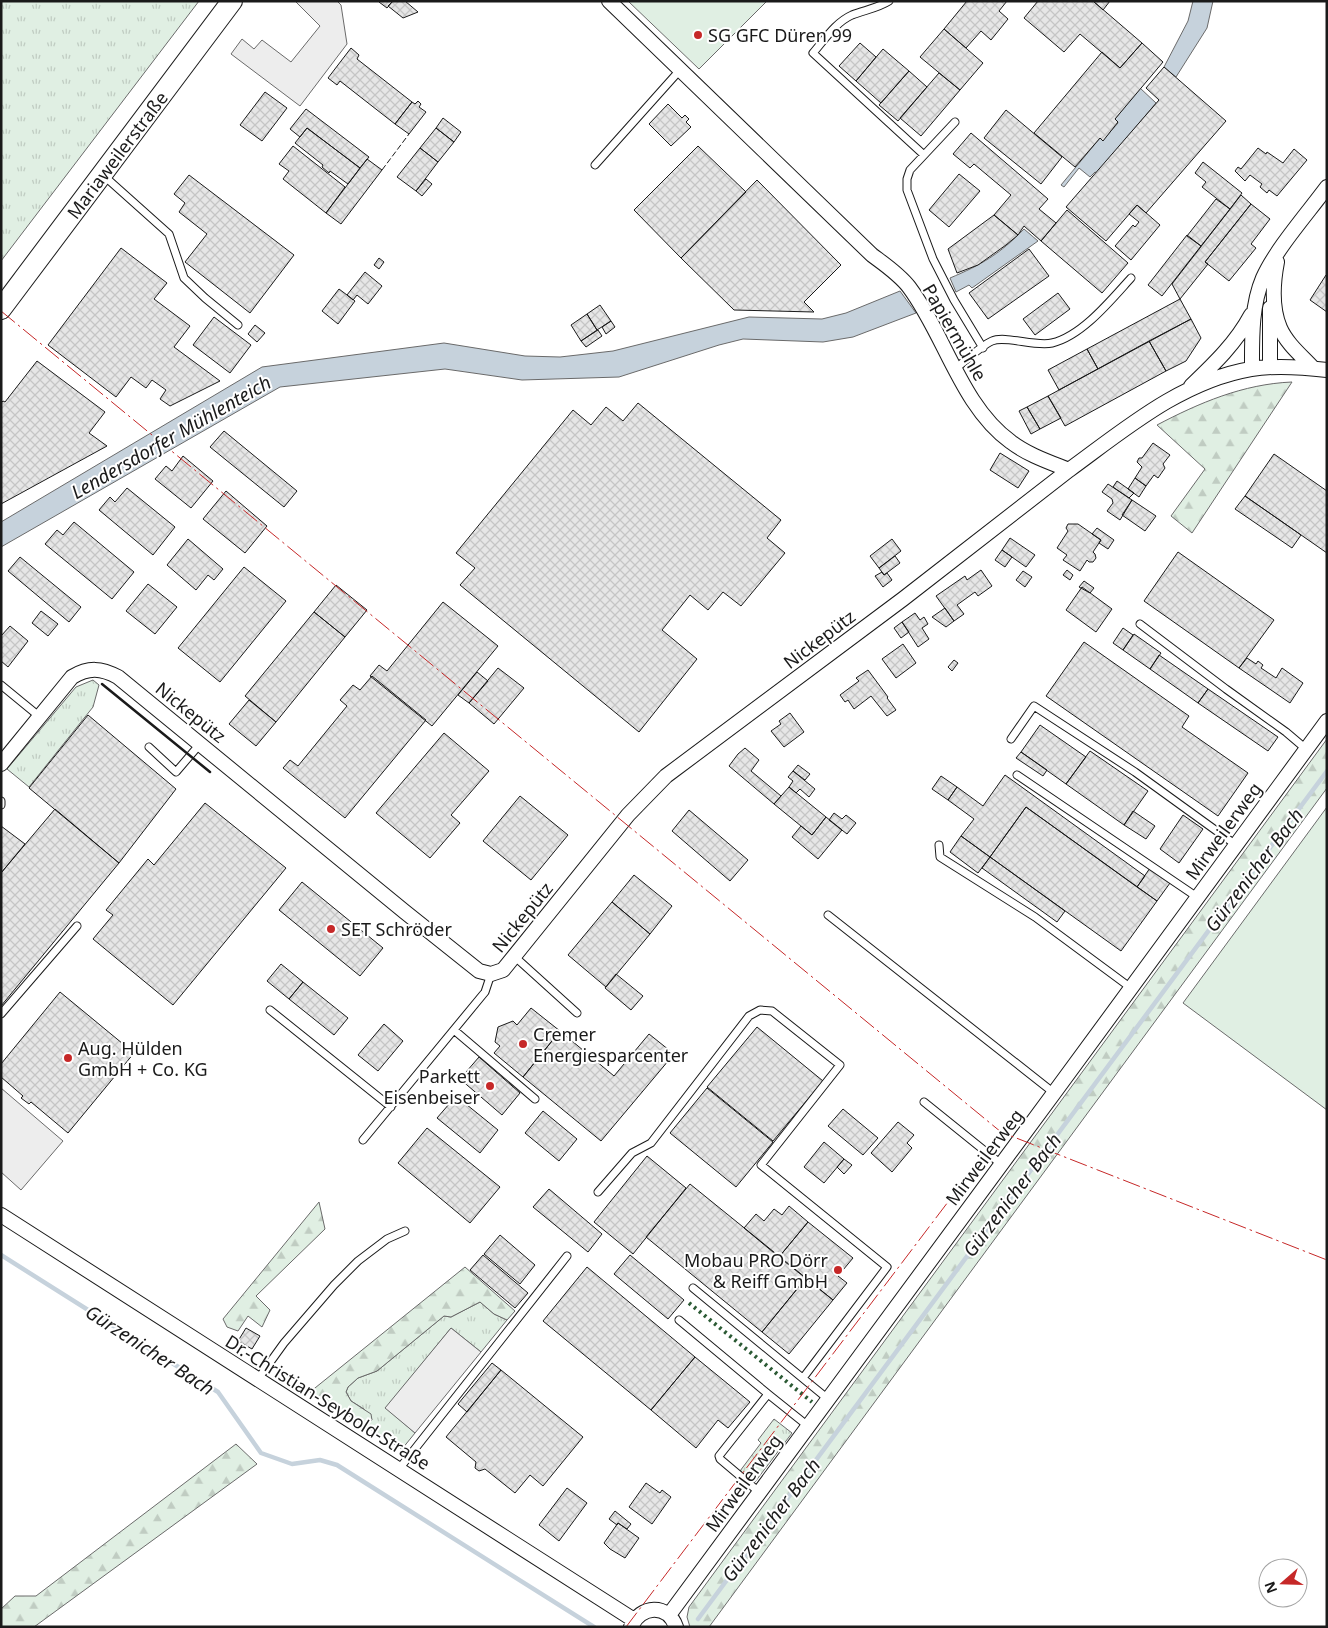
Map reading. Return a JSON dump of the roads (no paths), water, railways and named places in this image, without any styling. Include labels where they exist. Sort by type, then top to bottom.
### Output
[{"type":"main road","name":"Mariaweilerstraße","points":[[1,309],[232,1]]},
{"type":"street","name":"Papiermühle","points":[[609,1],[864,248],[890,268],[908,286],[980,410],[1010,442],[1027,452],[1069,470]]},
{"type":"street","points":[[1252,369],[1252,327],[1263,279],[1278,253],[1327,188]]},
{"type":"street","points":[[1270,367],[1270,316],[1278,253]]},
{"type":"street","points":[[1273,285],[1275,308],[1280,328],[1288,341],[1320,369]]},
{"type":"street","points":[[1185,392],[1229,348],[1244,328],[1256,305]]},
{"type":"street","points":[[1069,470],[1127,427],[1160,406],[1185,392],[1219,378],[1252,369],[1270,367],[1290,366],[1320,369]]},
{"type":"street","name":"Nickepütz","points":[[1,764],[72,677],[92,668],[107,671],[118,677],[200,743],[479,971],[491,974],[503,970],[628,815],[666,776],[895,605],[1069,470]]},
{"type":"street","name":"Mirweilerweg","points":[[669,1614],[1327,721]]},
{"type":"street","name":"Dr.-Christian-Seybold-Straße","points":[[1,1215],[399,1469],[632,1624]]},
{"type":"street","points":[[632,1624],[640,1614],[650,1610],[660,1610],[669,1614],[676,1627]]},
{"type":"lane","points":[[889,1],[839,23],[813,53],[924,155]]},
{"type":"lane","points":[[595,165],[680,70]]},
{"type":"lane","points":[[954,122],[910,170],[906,179],[907,190],[933,259],[954,300],[983,348]]},
{"type":"lane","points":[[103,174],[170,234],[184,278],[238,325]]},
{"type":"lane","points":[[955,369],[992,341],[1002,339],[1028,343],[1052,343],[1077,332],[1131,278]]},
{"type":"lane","points":[[1140,624],[1286,732],[1306,749]]},
{"type":"lane","points":[[1,685],[40,717]]},
{"type":"lane","points":[[1011,739],[1034,706],[1127,767],[1236,845]]},
{"type":"lane","points":[[149,747],[176,772],[200,743]]},
{"type":"lane","points":[[1018,775],[1198,897]]},
{"type":"lane","points":[[939,846],[940,857],[1035,917],[1131,988]]},
{"type":"lane","points":[[828,915],[1054,1093]]},
{"type":"lane","points":[[1,1014],[77,926]]},
{"type":"lane","points":[[514,956],[577,1012]]},
{"type":"lane","points":[[363,1140],[485,992],[491,974]]},
{"type":"lane","points":[[270,1010],[391,1107]]},
{"type":"lane","points":[[598,1192],[632,1153],[651,1143],[749,1016],[760,1010],[772,1011],[840,1065],[761,1165],[887,1267],[803,1378]]},
{"type":"lane","points":[[454,1030],[535,1099]]},
{"type":"lane","points":[[924,1102],[1001,1164]]},
{"type":"lane","points":[[258,1379],[294,1330],[358,1261],[387,1239],[405,1231]]},
{"type":"lane","points":[[399,1469],[567,1256]]},
{"type":"lane","points":[[693,1288],[828,1399]]},
{"type":"lane","points":[[679,1320],[808,1426]]},
{"type":"lane","points":[[759,1492],[718,1456],[768,1394]]},
{"type":"water","points":[[1193,1],[1213,1],[1207,28],[1176,77],[1164,67],[1188,21]]},
{"type":"water","points":[[1140,88],[1156,103],[1097,173],[1095,172],[1090,177],[1079,168],[1064,187],[1061,185],[1100,138],[1103,140],[1118,123],[1115,119]]},
{"type":"water","points":[[1024,229],[1038,241],[972,288],[969,285],[956,292],[950,278],[990,258]]},
{"type":"water","name":"Lendersdorfer Mühlenteich","points":[[900,291],[916,313],[853,337],[823,342],[743,339],[619,377],[522,380],[445,369],[280,387],[1,547],[1,522],[262,367],[444,343],[525,356],[560,357],[613,351],[749,317],[822,319],[846,313]]},
{"type":"waterway","name":"Gürzenicher Bach","points":[[698,1619],[1327,771]]},
{"type":"waterway","name":"Gürzenicher Bach","points":[[1,1255],[218,1392],[261,1453],[292,1464],[320,1460],[337,1465],[594,1627]]},
{"type":"place","name":"SG GFC Düren 99","points":[[698,35]]},
{"type":"place","name":"SET Schröder","points":[[331,929]]},
{"type":"place","name":"Cremer Energiesparcenter","points":[[523,1044]]},
{"type":"place","name":"Aug. Hülden GmbH + Co. KG","points":[[68,1058]]},
{"type":"place","name":"Parkett Eisenbeiser","points":[[490,1086]]},
{"type":"place","name":"Mobau PRO Dörr & Reiff GmbH","points":[[838,1270]]}]
